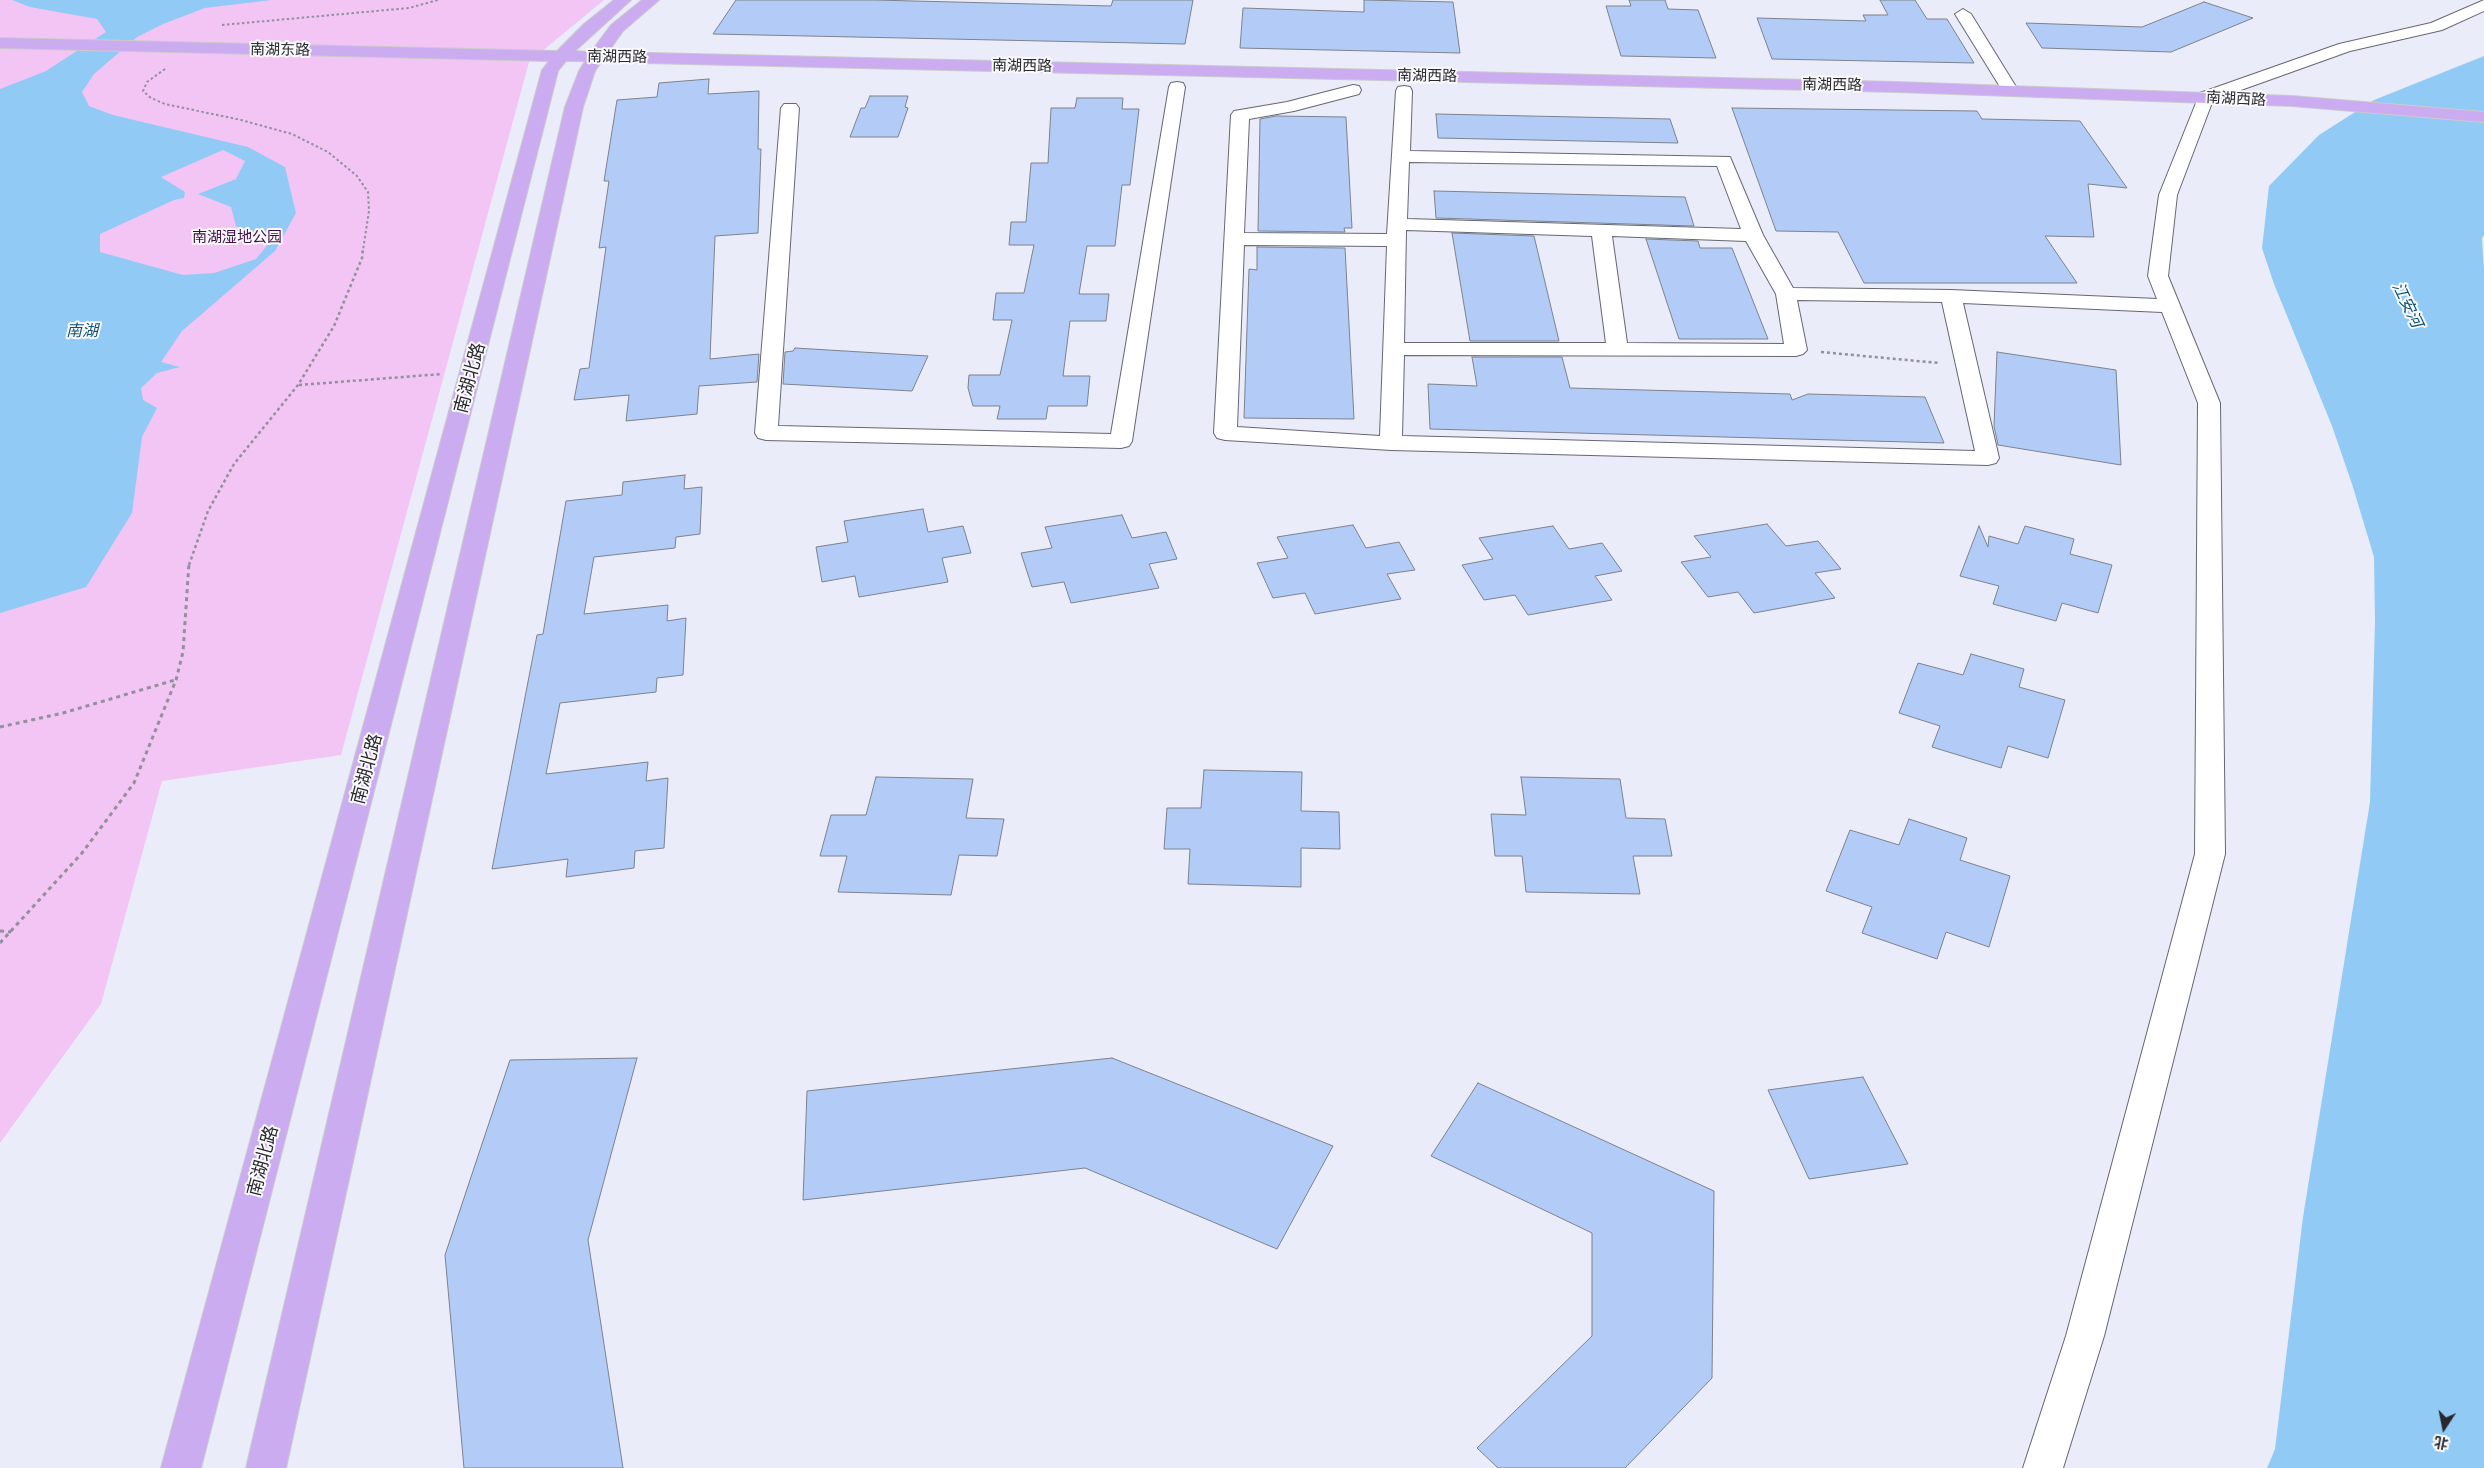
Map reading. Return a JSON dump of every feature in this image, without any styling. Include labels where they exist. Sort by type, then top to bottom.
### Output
[{"type":"main road","points":[[555,63],[622,0]]},
{"type":"main road","points":[[266,1468],[574,107],[592,64],[617,28],[651,0]]},
{"type":"main road","name":"南湖东路","points":[[0,43],[148,47],[175,55]]},
{"type":"main road","name":"南湖东路","points":[[92,61],[129,62],[175,55],[555,63]]},
{"type":"main road","name":"南湖西路","points":[[555,63],[2010,90],[2286,106]]},
{"type":"main road","name":"南湖北路","points":[[181,1468],[555,63]]},
{"type":"main road","name":"南湖西路","points":[[592,64],[1088,85]]},
{"type":"main road","name":"南湖西路","points":[[1236,88],[2204,102]]},
{"type":"main road","points":[[2286,106],[2484,117]]},
{"type":"main road","points":[[2286,106],[2484,128]]},
{"type":"street","points":[[2043,1468],[2085,1336],[2210,854],[2211,556],[2208,403],[2158,276],[2168,195],[2204,102],[2345,47],[2436,26],[2484,5]]},
{"type":"street","points":[[1963,14],[2010,90]]},
{"type":"street","points":[[790,108],[766,433],[1121,441],[1177,87]]},
{"type":"street","points":[[1352,90],[1288,107],[1240,115],[1225,433],[1391,442],[1988,458],[1951,296]]},
{"type":"street","points":[[1391,442],[1397,232],[1404,91]]},
{"type":"street","points":[[1393,349],[1796,350],[1786,294],[1753,235],[1724,161],[1401,156]]},
{"type":"street","points":[[1234,239],[1397,232],[1601,230],[1753,235]]},
{"type":"street","points":[[1601,230],[1616,349]]},
{"type":"street","points":[[1786,294],[1951,296],[2171,306]]},
{"type":"path","points":[[0,943],[82,853],[134,783],[176,680],[183,652],[190,562],[208,511],[234,464],[298,385],[334,326],[362,258],[369,211],[368,192],[358,176],[328,152],[292,134],[241,120],[164,104],[151,98],[143,91],[147,82],[197,34],[224,24],[408,8],[438,0]]},
{"type":"path","points":[[1796,350],[1967,366]]},
{"type":"path","points":[[298,385],[472,371]]},
{"type":"path","points":[[0,727],[63,713],[176,680]]},
{"type":"path","points":[[0,931],[12,932]]},
{"type":"green space","name":"南湖湿地公园","points":[[0,0],[604,0],[529,62],[341,755],[162,781],[101,1004],[0,1143]]},
{"type":"water","name":"南湖","points":[[12,0],[271,0],[205,8],[163,24],[137,37],[94,74],[82,92],[89,106],[113,115],[248,147],[285,167],[296,213],[275,251],[182,331],[161,362],[180,367],[157,373],[141,388],[143,400],[157,408],[142,437],[132,513],[86,587],[0,613],[0,89],[46,71],[106,32],[97,19],[30,7]],"holes":[[[223,150],[245,161],[236,179],[198,194],[231,207],[236,226],[270,242],[256,259],[214,273],[183,275],[100,252],[100,234],[174,200],[184,198],[185,192],[161,177]]]},
{"type":"water","name":"江安河","points":[[2484,56],[2484,235],[2482,238],[2484,270],[2484,1468],[2267,1468],[2275,1449],[2303,1217],[2370,802],[2375,622],[2374,557],[2352,484],[2332,426],[2274,284],[2262,248],[2269,186],[2319,135],[2374,100]]},
{"type":"building","points":[[736,0],[875,0],[1111,6],[1113,0],[1193,0],[1185,44],[713,34]]},
{"type":"building","points":[[1364,0],[1453,2],[1460,53],[1240,48],[1243,8],[1364,12]]},
{"type":"building","points":[[1629,0],[1665,0],[1668,9],[1698,10],[1716,58],[1621,56],[1606,6],[1631,6]]},
{"type":"building","points":[[1880,0],[1915,0],[1927,19],[1947,19],[1974,63],[1772,59],[1757,18],[1866,21],[1863,15],[1888,15]]},
{"type":"building","points":[[2204,2],[2253,18],[2171,52],[2042,48],[2026,23],[2142,27]]},
{"type":"building","points":[[709,79],[708,94],[759,91],[758,149],[761,149],[758,233],[715,236],[710,359],[759,354],[757,382],[699,386],[697,414],[626,421],[629,395],[574,400],[580,369],[589,368],[606,247],[599,248],[609,181],[604,181],[617,100],[657,97],[659,83]]},
{"type":"building","points":[[870,96],[908,96],[905,107],[908,108],[898,137],[850,137],[861,108],[865,108]]},
{"type":"building","points":[[1077,98],[1123,98],[1122,109],[1139,109],[1130,185],[1122,185],[1115,246],[1087,246],[1079,294],[1109,294],[1106,321],[1070,321],[1063,376],[1090,376],[1087,406],[1048,406],[1046,419],[997,419],[1000,406],[973,406],[968,388],[969,375],[1000,375],[1012,320],[993,320],[996,293],[1024,293],[1034,245],[1009,245],[1011,222],[1026,222],[1031,163],[1048,163],[1051,108],[1075,108]]},
{"type":"building","points":[[1732,108],[1977,111],[1982,119],[2080,121],[2127,188],[2088,184],[2094,237],[2045,236],[2077,283],[1864,283],[1838,232],[1776,231]]},
{"type":"building","points":[[1436,114],[1670,119],[1678,143],[1438,138]]},
{"type":"building","points":[[1276,116],[1346,117],[1352,228],[1344,228],[1345,232],[1258,231],[1260,119]]},
{"type":"building","points":[[1434,191],[1685,197],[1694,226],[1436,218]]},
{"type":"building","points":[[1452,233],[1534,236],[1559,341],[1470,341]]},
{"type":"building","points":[[1646,239],[1698,241],[1700,248],[1732,248],[1768,339],[1679,339]]},
{"type":"building","points":[[1257,247],[1345,248],[1354,419],[1244,418],[1249,269],[1257,270]]},
{"type":"building","points":[[795,348],[928,356],[912,391],[783,384],[785,352],[793,351]]},
{"type":"building","points":[[1997,352],[2116,370],[2121,465],[1998,445],[1994,426]]},
{"type":"building","points":[[1472,357],[1562,357],[1570,388],[1790,394],[1792,400],[1808,394],[1925,397],[1944,443],[1430,429],[1428,384],[1477,386]]},
{"type":"building","points":[[685,475],[684,489],[702,487],[700,534],[676,537],[675,548],[594,557],[584,614],[668,605],[667,621],[686,618],[683,675],[657,678],[656,692],[560,703],[546,774],[648,762],[646,781],[668,778],[664,848],[635,851],[634,868],[566,877],[568,859],[492,869],[537,635],[543,634],[566,501],[622,495],[623,482]]},
{"type":"building","points":[[923,509],[928,532],[963,526],[971,553],[942,558],[948,582],[859,597],[855,576],[822,582],[816,547],[848,542],[844,521]]},
{"type":"building","points":[[1122,515],[1132,538],[1166,532],[1177,559],[1149,564],[1159,588],[1071,603],[1064,582],[1032,587],[1021,553],[1052,548],[1045,527]]},
{"type":"building","points":[[1767,524],[1786,546],[1818,541],[1841,569],[1815,573],[1835,598],[1754,613],[1738,592],[1708,597],[1681,562],[1711,557],[1694,536]]},
{"type":"building","points":[[1353,525],[1366,548],[1399,542],[1415,570],[1387,574],[1401,599],[1315,614],[1305,593],[1273,598],[1257,563],[1288,558],[1277,537]]},
{"type":"building","points":[[1553,526],[1569,549],[1602,543],[1622,571],[1595,576],[1612,600],[1528,615],[1515,595],[1484,600],[1462,565],[1493,559],[1479,538]]},
{"type":"building","points":[[1979,526],[1988,547],[1989,536],[2018,544],[2025,526],[2074,539],[2070,554],[2112,565],[2098,613],[2062,603],[2056,621],[1993,604],[1999,586],[1960,576]]},
{"type":"building","points":[[1971,654],[2024,669],[2019,687],[2065,700],[2048,758],[2008,746],[2001,768],[1932,747],[1940,726],[1899,713],[1918,663],[1963,675]]},
{"type":"building","points":[[1204,770],[1302,772],[1301,811],[1339,812],[1340,849],[1301,848],[1301,887],[1188,884],[1190,849],[1164,849],[1167,808],[1201,808]]},
{"type":"building","points":[[876,777],[973,779],[966,818],[1004,819],[997,856],[959,855],[951,895],[838,892],[847,856],[820,856],[831,815],[866,815]]},
{"type":"building","points":[[1521,777],[1620,779],[1626,818],[1665,819],[1672,856],[1633,856],[1640,894],[1526,892],[1522,856],[1495,856],[1491,814],[1526,815]]},
{"type":"building","points":[[1909,819],[1967,838],[1960,860],[2010,876],[1989,947],[1946,932],[1937,959],[1862,933],[1872,907],[1826,891],[1850,830],[1899,845]]},
{"type":"building","points":[[637,1058],[588,1240],[623,1468],[464,1468],[445,1255],[510,1060]]},
{"type":"building","points":[[1112,1058],[1333,1146],[1277,1249],[1085,1168],[803,1200],[807,1091]]},
{"type":"building","points":[[1863,1077],[1908,1164],[1809,1179],[1768,1090]]},
{"type":"building","points":[[1478,1083],[1714,1191],[1712,1378],[1625,1468],[1498,1468],[1477,1448],[1592,1336],[1592,1233],[1431,1156]]}]
